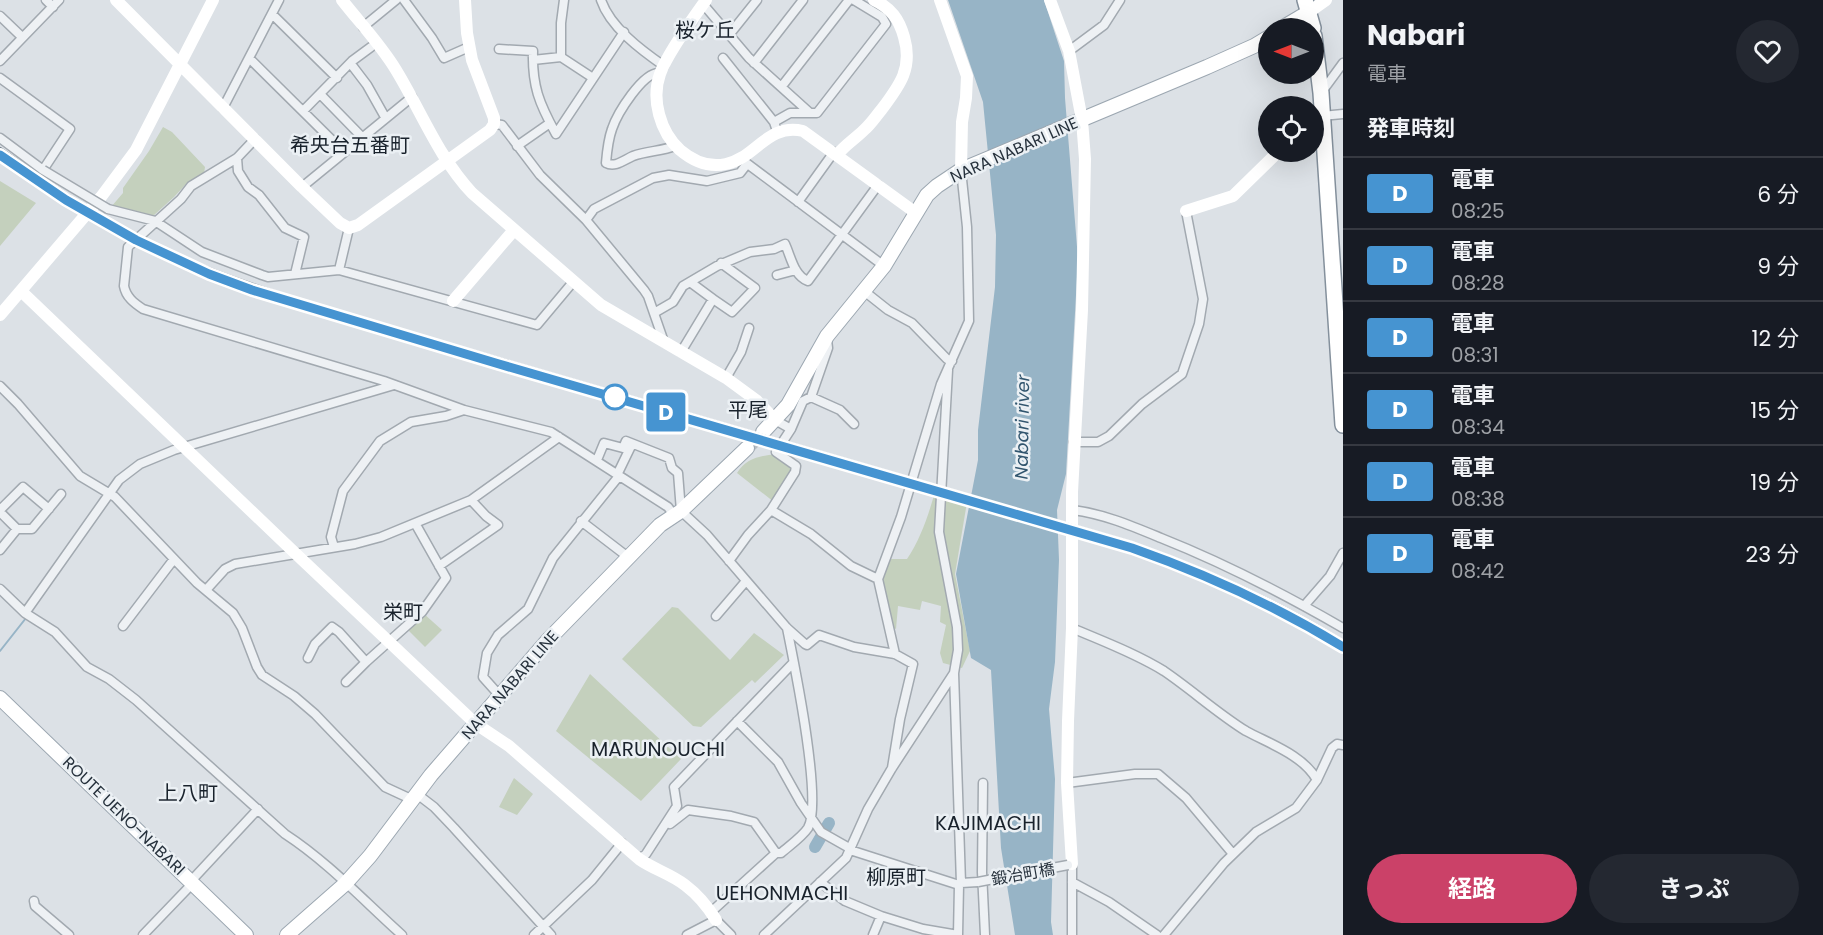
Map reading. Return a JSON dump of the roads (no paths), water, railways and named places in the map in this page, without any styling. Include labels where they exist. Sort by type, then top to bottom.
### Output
[{"type":"highway","points":[[1320,84],[1321,96]]},
{"type":"highway","points":[[1322,162],[1343,425]]},
{"type":"main road","points":[[1293,18],[1307,6]]},
{"type":"main road","name":"NARA NABARI LINE","points":[[763,432],[788,405],[827,336],[884,266],[927,195],[937,186],[960,170],[986,161],[1258,44]]},
{"type":"main road","name":"NARA NABARI LINE","points":[[287,935],[345,884],[370,856],[415,797],[548,640],[660,525],[747,448]]},
{"type":"main road","name":"ROUTE UENO-NABARI","points":[[0,698],[246,935]]},
{"type":"street","points":[[0,315],[100,197],[135,150],[213,0]]},
{"type":"street","points":[[223,108],[279,0]]},
{"type":"street","points":[[342,0],[386,55],[447,161],[472,193],[601,305],[726,378],[756,400],[775,420],[791,429]]},
{"type":"street","points":[[363,27],[396,0]]},
{"type":"street","points":[[404,0],[444,58],[469,47]]},
{"type":"street","points":[[120,1],[302,187],[340,224],[349,228],[358,225],[490,130],[494,124],[493,112],[469,47],[465,22],[465,0]]},
{"type":"street","points":[[561,57],[564,0]]},
{"type":"street","points":[[601,0],[606,12],[662,69]]},
{"type":"street","points":[[729,35],[757,0]]},
{"type":"street","points":[[754,63],[803,0]]},
{"type":"street","points":[[782,86],[849,0]]},
{"type":"street","points":[[586,220],[594,209],[653,178],[669,175],[707,181],[740,173],[745,160],[786,114],[817,113],[886,24],[882,16],[854,0]]},
{"type":"street","points":[[798,202],[835,153],[869,125],[903,79],[906,69],[906,42],[900,24],[888,8],[874,0]]},
{"type":"street","points":[[895,654],[878,579],[901,517],[941,384],[969,321],[967,227],[960,170],[967,76],[940,0]]},
{"type":"street","points":[[1050,0],[1069,51],[1085,159],[1082,310],[1074,442],[1072,628],[1067,783],[1072,935]]},
{"type":"street","points":[[1069,51],[1104,25],[1120,0]]},
{"type":"street","points":[[1307,6],[1326,0]]},
{"type":"street","points":[[0,61],[53,2]]},
{"type":"street","points":[[745,160],[707,165],[691,158],[675,146],[659,114],[657,93],[662,69],[705,2],[729,35],[754,63],[810,113]]},
{"type":"street","points":[[272,14],[337,78]]},
{"type":"street","points":[[0,16],[22,38]]},
{"type":"street","points":[[499,49],[533,51],[535,91],[556,134],[624,32]]},
{"type":"street","points":[[303,111],[352,61],[371,47]]},
{"type":"street","points":[[533,60],[561,57],[593,78]]},
{"type":"street","points":[[249,58],[344,152]]},
{"type":"street","points":[[723,58],[776,127],[803,131],[916,213]]},
{"type":"street","points":[[1321,93],[1343,63]]},
{"type":"street","points":[[351,64],[368,85],[386,117]]},
{"type":"street","points":[[662,69],[646,78],[620,114],[612,129],[606,163],[614,165],[645,152],[675,146]]},
{"type":"street","points":[[0,78],[70,129],[43,170]]},
{"type":"street","points":[[321,95],[362,137]]},
{"type":"street","points":[[302,187],[412,97]]},
{"type":"street","points":[[1324,117],[1343,114]]},
{"type":"street","points":[[517,146],[550,123]]},
{"type":"street","points":[[494,124],[502,125],[540,175],[586,220],[644,290],[664,343]]},
{"type":"street","points":[[0,138],[43,170],[108,209],[155,221],[202,252],[262,275],[339,270],[537,325],[573,282]]},
{"type":"street","points":[[255,139],[237,158],[191,186],[181,199],[128,247],[124,286],[125,292],[135,304],[143,309],[222,331],[394,385],[464,410],[542,429],[597,460],[677,512],[729,561],[787,628],[807,645],[819,635],[854,647],[895,654],[912,664],[892,768]]},
{"type":"street","points":[[237,158],[238,171],[248,187],[259,195],[285,228],[304,237],[296,274]]},
{"type":"street","points":[[745,160],[884,266]]},
{"type":"street","points":[[1074,442],[1098,442],[1109,436],[1142,404],[1182,374],[1199,324],[1203,299],[1186,211],[1233,196],[1268,162]]},
{"type":"street","points":[[654,313],[673,302],[683,286],[721,263],[750,252],[774,249],[785,244],[796,270],[808,280],[878,185]]},
{"type":"street","points":[[339,270],[349,228]]},
{"type":"street","points":[[453,301],[514,230]]},
{"type":"street","points":[[690,282],[732,312],[755,288],[721,263]]},
{"type":"street","points":[[777,275],[796,270]]},
{"type":"street","points":[[21,291],[476,724],[509,746],[639,859],[655,870],[684,884],[731,935]]},
{"type":"street","points":[[864,291],[891,312],[903,316],[912,323],[947,359],[952,361]]},
{"type":"street","points":[[681,352],[713,299]]},
{"type":"street","points":[[726,378],[741,352],[749,328]]},
{"type":"street","points":[[729,561],[748,535],[771,510],[795,472],[796,466],[776,452],[791,429],[803,401],[812,397],[828,348],[827,336]]},
{"type":"street","points":[[820,882],[845,901],[881,916],[923,929],[958,935],[960,884],[957,706],[954,673],[958,650],[957,627],[939,532],[948,370]]},
{"type":"street","points":[[27,614],[124,476],[140,464],[155,456],[394,385]]},
{"type":"street","points":[[0,386],[80,476],[112,493],[174,559],[215,599],[223,603],[239,621],[262,675],[294,696],[315,714],[339,736],[385,787],[415,797],[447,820],[551,935]]},
{"type":"street","points":[[812,397],[840,410],[854,424]]},
{"type":"street","points":[[334,547],[331,537],[343,491],[380,441],[411,422],[446,416],[464,410]]},
{"type":"street","points":[[206,590],[230,566],[368,542],[471,500],[559,437]]},
{"type":"street","points":[[597,460],[604,443],[623,448],[626,441],[669,458],[672,468],[678,473],[677,512]]},
{"type":"street","points":[[500,696],[483,677],[487,653],[498,635],[528,609],[553,558],[618,475],[632,444]]},
{"type":"street","points":[[17,530],[0,511],[23,487],[49,509]]},
{"type":"street","points":[[0,550],[17,530],[32,529],[62,494]]},
{"type":"street","points":[[439,566],[498,525],[471,500]]},
{"type":"street","points":[[771,510],[811,534],[851,566],[878,579]]},
{"type":"street","points":[[1073,510],[1107,517],[1184,547],[1304,606],[1343,628]]},
{"type":"street","points":[[581,521],[628,557]]},
{"type":"street","points":[[345,682],[422,612],[446,578],[415,523]]},
{"type":"street","points":[[1304,606],[1330,576],[1343,553]]},
{"type":"street","points":[[123,626],[174,559]]},
{"type":"street","points":[[716,616],[746,581]]},
{"type":"street","points":[[0,590],[27,614],[56,632],[87,667],[109,679],[136,700],[285,834],[303,845],[402,935]]},
{"type":"street","points":[[308,658],[329,624],[366,662]]},
{"type":"street","points":[[687,935],[700,931],[717,920],[776,853],[781,853],[807,828],[811,818],[808,746],[787,628]]},
{"type":"street","points":[[1072,628],[1162,671],[1218,712],[1301,762],[1317,780]]},
{"type":"street","points":[[639,859],[646,854],[677,806],[674,788],[793,663]]},
{"type":"street","points":[[764,935],[846,858],[868,809],[954,673]]},
{"type":"street","points":[[737,721],[778,762],[811,818],[824,834],[850,850],[960,884]]},
{"type":"street","points":[[1164,935],[1233,854],[1256,832],[1296,808],[1317,780],[1332,748],[1337,744],[1343,745]]},
{"type":"street","points":[[1067,783],[1135,774],[1158,774],[1186,798],[1233,854]]},
{"type":"street","points":[[983,783],[982,872],[985,935]]},
{"type":"street","points":[[144,935],[258,809]]},
{"type":"street","points":[[659,834],[688,810],[731,816],[754,822],[776,853]]},
{"type":"street","points":[[534,935],[592,880],[622,843]]},
{"type":"street","name":"鍛冶町橋","points":[[960,884],[1070,865]]},
{"type":"street","points":[[1072,882],[1109,902],[1157,935]]},
{"type":"street","points":[[34,901],[35,906],[69,935]]},
{"type":"street","points":[[873,935],[881,916]]},
{"type":"water","name":"Nabari river","points":[[948,0],[1044,0],[1064,61],[1078,259],[1066,474],[1057,510],[1059,560],[1055,662],[1049,709],[1055,779],[1051,922],[1053,935],[1015,935],[1001,848],[991,670],[971,658],[956,574],[978,460],[978,430],[995,287],[996,235],[983,102]]},
{"type":"waterway","points":[[0,651],[26,618]]},
{"type":"waterway","points":[[815,847],[829,823]]},
{"type":"tunnel","points":[[747,448],[763,432]]},
{"type":"railway","points":[[0,149],[76,202],[128,233],[238,280],[322,308],[1133,544],[1241,587],[1343,642]]},
{"type":"train","name":"D","points":[[0,155],[66,200],[136,240],[209,274],[252,290],[1132,548],[1257,598],[1343,647]]},
{"type":"district","name":"桜ケ丘","points":[[705,30]]},
{"type":"district","name":"希央台五番町","points":[[350,145]]},
{"type":"district","name":"平尾","points":[[748,410]]},
{"type":"district","name":"栄町","points":[[403,612]]},
{"type":"district","name":"MARUNOUCHI","points":[[658,749]]},
{"type":"district","name":"上八町","points":[[188,793]]},
{"type":"district","name":"KAJIMACHI","points":[[988,823]]},
{"type":"district","name":"柳原町","points":[[896,877]]},
{"type":"district","name":"UEHONMACHI","points":[[782,893]]}]
